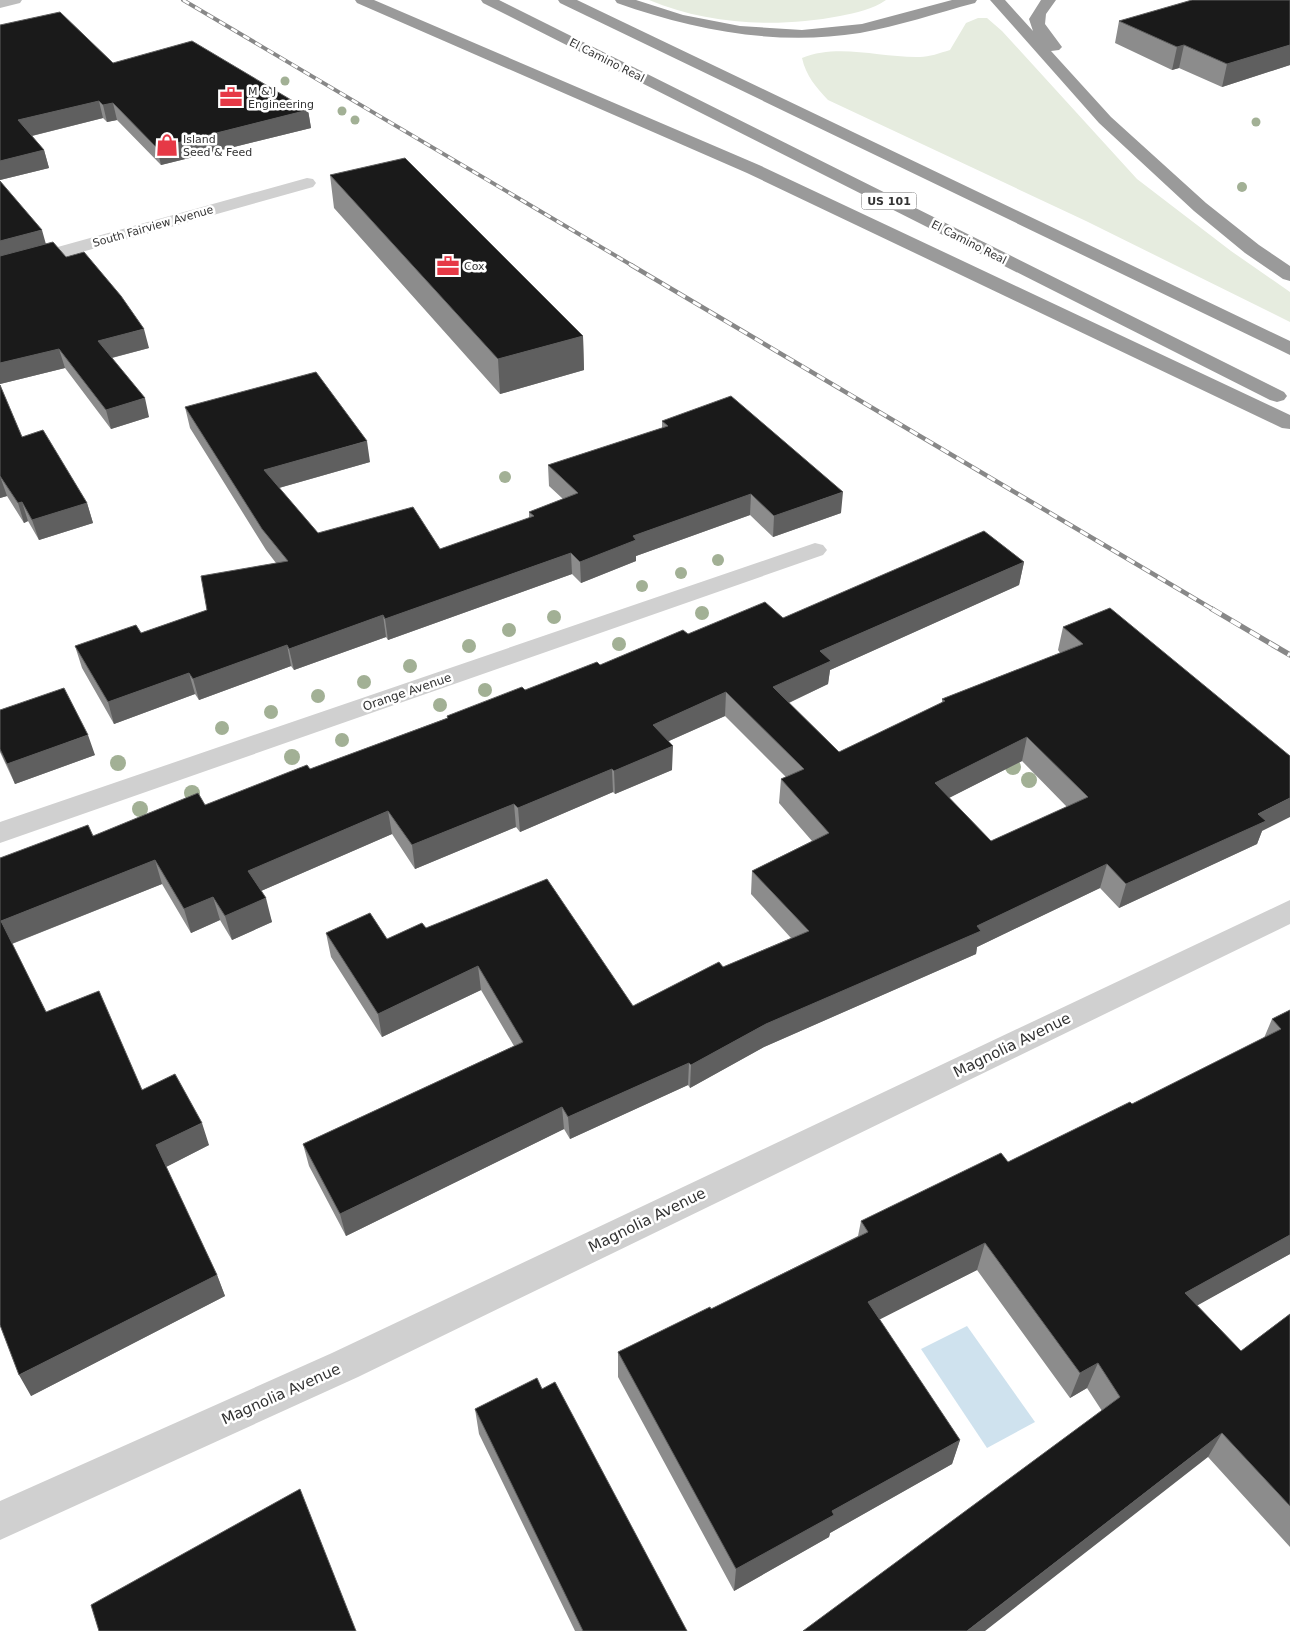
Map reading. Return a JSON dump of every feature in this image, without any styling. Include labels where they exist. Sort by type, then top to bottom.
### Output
[{"type":"highway","points":[[362,0],[753,169],[1290,423]]},
{"type":"highway","name":"El Camino Real","points":[[488,0],[1290,403]]},
{"type":"highway","points":[[565,0],[1290,349]]},
{"type":"highway","points":[[622,0],[692,22],[762,32],[830,32],[861,28],[970,0]]},
{"type":"highway","points":[[762,32],[853,22],[891,11],[910,0]]},
{"type":"highway","points":[[997,0],[1105,120],[1200,207],[1252,249],[1290,275]]},
{"type":"highway","points":[[1049,0],[1038,11],[1037,22],[1042,33],[1120,120],[1159,170]]},
{"type":"main road","points":[[0,4],[15,0]]},
{"type":"street","name":"South Fairview Avenue","points":[[0,269],[307,183]]},
{"type":"street","name":"Orange Avenue","points":[[0,833],[815,550]]},
{"type":"street","name":"Magnolia Avenue","points":[[0,1521],[354,1361],[1290,911]]},
{"type":"shaded area","points":[[649,0],[886,0],[870,8],[840,16],[816,20],[768,23],[743,22],[695,15]]},
{"type":"shaded area","points":[[978,18],[987,18],[1002,31],[1137,179],[1231,251],[1290,292],[1290,322],[1086,221],[828,100],[809,76],[802,58],[816,54],[845,51],[905,57],[931,56],[950,50],[966,23]]},
{"type":"water","points":[[967,1326],[1035,1422],[987,1448],[921,1349]]},
{"type":"building","points":[[1192,0],[1290,0],[1290,45],[1227,64],[1184,45],[1177,47],[1119,21]]},
{"type":"building","points":[[60,12],[113,63],[192,41],[308,110],[157,148],[113,103],[103,105],[99,101],[18,120],[44,150],[0,161],[0,25]]},
{"type":"building","points":[[405,158],[583,336],[498,359],[330,175]]},
{"type":"building","points":[[0,181],[42,230],[0,241]]},
{"type":"building","points":[[53,242],[66,257],[84,252],[121,296],[144,329],[98,341],[145,398],[106,410],[59,349],[0,363],[0,256]]},
{"type":"building","points":[[316,372],[367,441],[264,470],[318,533],[413,507],[440,549],[534,516],[529,512],[578,493],[548,465],[668,426],[662,421],[731,396],[843,492],[774,516],[751,494],[633,536],[636,540],[580,562],[571,553],[385,619],[383,615],[289,649],[287,645],[193,679],[189,673],[108,702],[75,646],[136,625],[141,633],[207,610],[201,576],[288,561],[262,529],[185,407]]},
{"type":"building","points":[[0,385],[22,437],[43,430],[87,503],[32,520],[22,502],[18,503],[0,476]]},
{"type":"building","points":[[984,531],[1024,562],[820,651],[831,661],[773,687],[839,752],[945,701],[942,699],[1083,644],[1063,627],[1110,608],[1290,756],[1290,798],[1258,814],[1266,821],[1126,884],[1107,864],[977,926],[981,931],[766,1024],[691,1065],[689,1063],[568,1117],[562,1107],[340,1214],[303,1144],[523,1042],[478,966],[378,1014],[326,933],[370,913],[387,939],[422,923],[426,928],[547,879],[633,1006],[719,962],[723,967],[809,931],[752,871],[829,833],[781,779],[804,769],[726,692],[653,725],[673,746],[518,808],[514,804],[412,845],[388,811],[248,871],[266,898],[225,916],[213,897],[184,909],[155,860],[1,921],[46,1012],[99,991],[142,1090],[175,1074],[202,1123],[156,1145],[217,1275],[19,1375],[0,1325],[0,858],[88,825],[93,836],[198,793],[205,805],[307,765],[310,769],[448,718],[447,716],[522,687],[525,690],[597,662],[600,665],[683,630],[688,634],[765,602],[783,618]],"holes":[[[1027,737],[1088,797],[991,841],[935,783]]]},
{"type":"building","points":[[64,688],[88,735],[7,764],[0,749],[0,710]]},
{"type":"building","points":[[1290,1010],[1290,1235],[1185,1293],[1241,1351],[1290,1314],[1290,1506],[1222,1433],[967,1631],[803,1631],[1120,1397],[1098,1363],[1080,1373],[985,1243],[868,1302],[960,1440],[832,1511],[834,1515],[736,1569],[618,1352],[868,1232],[861,1221],[1001,1153],[1008,1162],[1130,1102],[1132,1104],[1281,1029],[1272,1019]]},
{"type":"building","points":[[537,1378],[542,1389],[555,1382],[687,1631],[583,1631],[475,1409]]},
{"type":"building","points":[[300,1489],[356,1631],[99,1631],[91,1605]]},
{"type":"railway","points":[[183,0],[633,266]]},
{"type":"railway","points":[[631,265],[1214,610]]},
{"type":"railway","points":[[1212,609],[1290,655]]},
{"type":"place","name":"M & J Engineering","points":[[231,97]]},
{"type":"place","name":"Island Seed & Feed","points":[[167,145]]},
{"type":"place","name":"Cox","points":[[448,266]]}]
